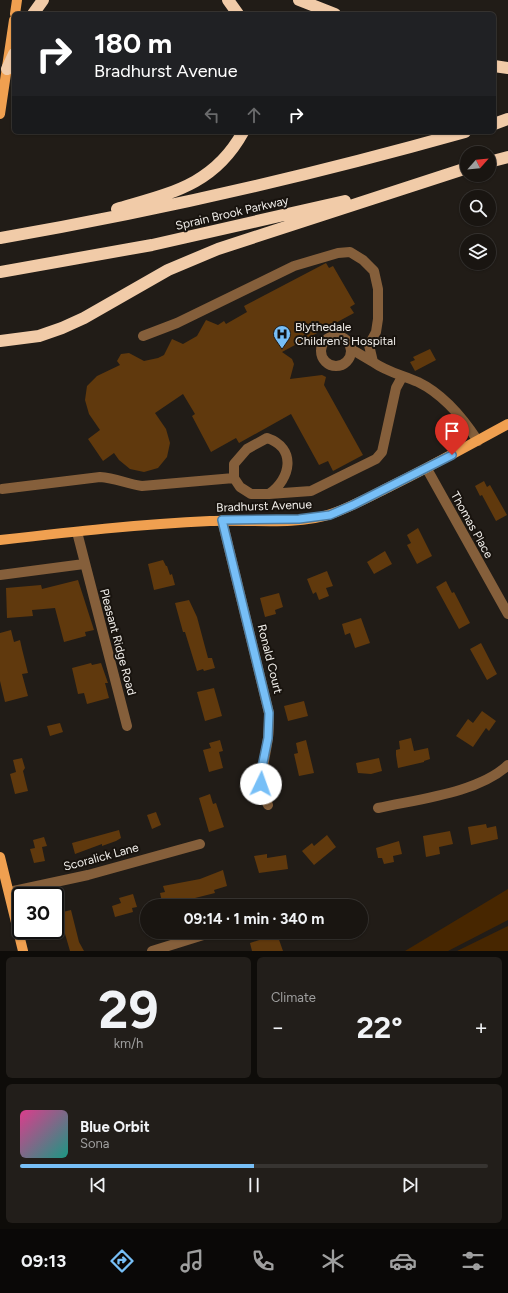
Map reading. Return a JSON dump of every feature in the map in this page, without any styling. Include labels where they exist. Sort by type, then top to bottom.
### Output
[{"type":"highway","points":[[34,12],[43,0]]},
{"type":"highway","points":[[228,0],[237,12]]},
{"type":"highway","points":[[299,0],[330,12]]},
{"type":"highway","points":[[7,69],[12,58]]},
{"type":"highway","points":[[496,66],[508,68]]},
{"type":"highway","points":[[496,123],[508,119]]},
{"type":"highway","points":[[50,229],[185,188],[204,177],[222,162],[242,134]]},
{"type":"highway","name":"Sprain Brook Parkway","points":[[0,238],[258,186],[336,167],[458,134]]},
{"type":"highway","points":[[496,160],[508,157]]},
{"type":"highway","points":[[0,341],[39,336],[62,328],[84,318],[168,270],[218,249],[460,170]]},
{"type":"highway","name":"Sprain Brook Parkway","points":[[0,272],[152,245],[256,222],[460,170]]},
{"type":"main road","points":[[15,12],[17,0]]},
{"type":"main road","points":[[0,114],[12,34]]},
{"type":"main road","name":"Bradhurst Avenue","points":[[0,540],[165,523],[222,520],[311,519],[330,515],[426,469],[508,424]]},
{"type":"main road","points":[[0,857],[24,951]]},
{"type":"street","points":[[143,336],[177,323],[294,266],[338,253],[350,252],[363,260],[374,271],[378,289],[377,326],[370,345],[373,362]]},
{"type":"street","points":[[351,350],[384,370],[418,382],[436,393],[464,421],[478,441]]},
{"type":"street","points":[[269,494],[278,488],[285,476],[288,463],[287,453],[278,442],[267,438],[247,449],[234,464],[234,478],[240,487],[250,494],[269,494],[311,491],[376,459],[382,452],[396,388],[402,377]]},
{"type":"street","name":"Thomas Place","points":[[426,469],[508,614]]},
{"type":"street","points":[[2,489],[100,477],[116,478],[132,485],[142,486],[234,478]]},
{"type":"street","name":"Ronald Court","points":[[222,520],[269,713],[268,738],[261,772],[264,796],[268,805]]},
{"type":"street","name":"Pleasant Ridge Road","points":[[76,532],[127,726]]},
{"type":"street","points":[[0,575],[84,564]]},
{"type":"street","points":[[378,808],[461,789],[485,781],[508,764]]},
{"type":"street","name":"Scoralick Lane","points":[[9,892],[88,875],[200,844]]},
{"type":"street","points":[[152,951],[191,939]]},
{"type":"shaded area","points":[[508,889],[508,920],[448,951],[405,951]]},
{"type":"shaded area","points":[[508,926],[508,951],[457,951]]},
{"type":"building","points":[[326,263],[329,268],[333,266],[355,304],[350,307],[354,313],[282,352],[292,359],[294,364],[290,379],[322,375],[326,377],[324,385],[363,455],[333,471],[328,461],[319,465],[291,414],[239,443],[236,438],[211,452],[192,416],[195,414],[183,394],[155,413],[166,429],[170,443],[167,457],[158,468],[144,472],[130,469],[119,460],[114,453],[103,461],[88,439],[100,430],[89,414],[85,400],[87,386],[97,376],[120,365],[117,361],[121,354],[129,353],[144,361],[158,358],[164,355],[172,339],[183,344],[197,336],[206,320],[218,325],[224,321],[226,324],[247,312],[244,306]]},
{"type":"building","points":[[430,349],[436,360],[415,371],[410,362],[415,360],[413,357]]},
{"type":"building","points":[[484,481],[487,487],[490,485],[507,515],[496,521],[482,495],[480,496],[475,486]]},
{"type":"building","points":[[418,528],[432,556],[417,564],[407,545],[411,543],[407,535]]},
{"type":"building","points":[[385,551],[392,564],[374,574],[367,562]]},
{"type":"building","points":[[163,560],[170,575],[172,574],[175,585],[154,590],[148,564]]},
{"type":"building","points":[[327,571],[333,586],[326,588],[329,596],[319,600],[316,592],[313,594],[307,579]]},
{"type":"building","points":[[78,580],[94,630],[85,632],[86,636],[64,642],[55,608],[32,610],[33,616],[7,618],[6,588],[41,585],[42,589]]},
{"type":"building","points":[[446,581],[452,593],[454,592],[470,623],[459,629],[436,587]]},
{"type":"building","points":[[279,593],[283,607],[275,610],[276,614],[265,617],[260,598]]},
{"type":"building","points":[[189,600],[197,617],[208,658],[212,658],[215,668],[197,671],[185,632],[183,632],[175,603]]},
{"type":"building","points":[[361,618],[370,643],[355,648],[350,633],[345,635],[342,624]]},
{"type":"building","points":[[11,630],[14,642],[20,640],[28,673],[22,674],[28,696],[5,702],[0,681],[0,633]]},
{"type":"building","points":[[481,643],[497,674],[487,680],[470,649]]},
{"type":"building","points":[[91,663],[92,665],[101,663],[108,683],[105,683],[109,698],[87,704],[84,693],[78,694],[72,668]]},
{"type":"building","points":[[214,688],[222,716],[205,721],[197,692]]},
{"type":"building","points":[[304,701],[308,716],[288,721],[284,706]]},
{"type":"building","points":[[482,711],[496,721],[489,731],[486,728],[473,747],[456,736],[468,719],[473,723]]},
{"type":"building","points":[[60,723],[63,732],[50,736],[47,726]]},
{"type":"building","points":[[411,738],[414,751],[428,748],[430,759],[424,762],[398,768],[396,750],[400,749],[399,741]]},
{"type":"building","points":[[220,740],[223,751],[219,752],[223,768],[209,772],[203,750],[211,748],[209,743]]},
{"type":"building","points":[[306,740],[314,773],[299,776],[294,754],[298,753],[296,743]]},
{"type":"building","points":[[22,758],[25,768],[23,771],[28,791],[15,794],[10,774],[16,772],[13,760]]},
{"type":"building","points":[[379,758],[382,771],[371,774],[358,773],[356,763]]},
{"type":"building","points":[[210,794],[213,804],[216,803],[224,827],[209,832],[199,798]]},
{"type":"building","points":[[156,812],[161,825],[152,829],[147,815]]},
{"type":"building","points":[[486,824],[487,828],[496,826],[498,839],[471,845],[468,827]]},
{"type":"building","points":[[119,830],[121,838],[116,841],[102,846],[102,844],[75,854],[72,843]]},
{"type":"building","points":[[450,831],[453,844],[439,847],[440,854],[426,857],[423,836]]},
{"type":"building","points":[[327,835],[336,847],[314,865],[302,851],[312,843],[314,846]]},
{"type":"building","points":[[44,837],[47,846],[42,847],[45,861],[34,863],[30,849],[35,848],[33,840]]},
{"type":"building","points":[[399,841],[402,854],[393,856],[394,862],[384,864],[382,858],[378,858],[376,848]]},
{"type":"building","points":[[267,854],[267,858],[286,855],[288,869],[259,873],[254,856]]},
{"type":"building","points":[[223,870],[227,886],[214,890],[215,893],[191,899],[161,899],[160,893],[165,892],[163,886],[200,879]]},
{"type":"building","points":[[133,894],[137,907],[132,908],[133,912],[115,917],[112,906],[121,903],[119,898]]},
{"type":"building","points":[[71,910],[79,942],[84,951],[70,951],[64,930],[64,912]]},
{"type":"building","points":[[262,939],[279,939],[283,951],[252,951],[250,943]]},
{"type":"place","name":"Blythedale Children's Hospital","points":[[282,349]]},
{"type":"route","points":[[261,784],[261,772],[268,738],[269,713],[266,694],[222,520],[268,521],[311,519],[330,515],[452,455]]}]
